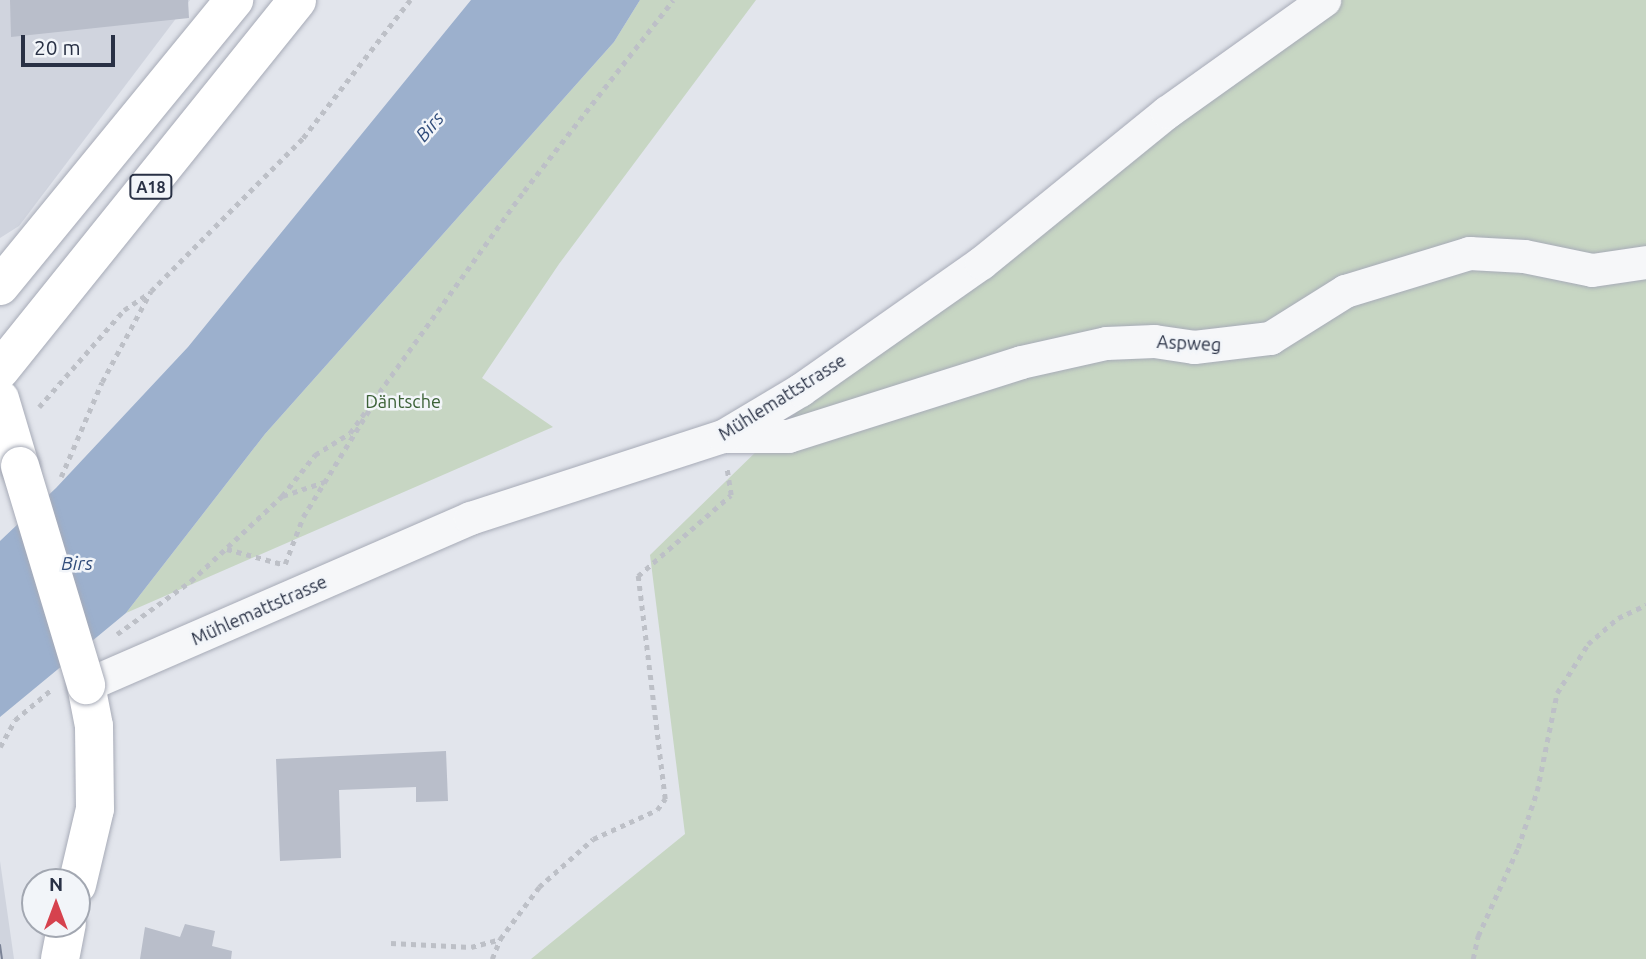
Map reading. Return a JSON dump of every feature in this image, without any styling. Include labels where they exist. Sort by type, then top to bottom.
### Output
[{"type":"main road","points":[[0,286],[234,0]]},
{"type":"main road","name":"A18","points":[[0,370],[297,0]]},
{"type":"main road","points":[[9,429],[86,685],[94,726],[95,809],[81,868]]},
{"type":"main road","points":[[60,959],[64,938]]},
{"type":"street","name":"Mühlemattstrasse","points":[[86,685],[290,579],[723,436],[800,390],[981,263],[1167,112],[1324,0]]},
{"type":"street","name":"Aspweg","points":[[723,436],[788,436],[1021,362],[1106,343],[1154,341],[1194,347],[1270,338],[1345,291],[1469,253],[1524,256],[1592,270],[1646,262]]},
{"type":"path","points":[[9,429],[124,310],[152,291],[303,138],[410,0]]},
{"type":"path","points":[[401,359],[303,517],[290,579],[226,549],[282,496],[316,455],[350,433],[401,359],[673,0]]},
{"type":"path","points":[[57,488],[102,382],[152,291]]},
{"type":"path","points":[[492,959],[500,939],[539,887],[593,839],[657,810],[665,799],[638,576],[731,495],[723,436]]},
{"type":"path","points":[[282,496],[325,482]]},
{"type":"path","points":[[1473,959],[1478,936],[1518,848],[1537,792],[1558,693],[1588,644],[1618,618],[1646,606]]},
{"type":"path","points":[[391,943],[471,947],[500,939]]},
{"type":"shaded area","points":[[0,0],[190,0],[19,226],[0,238]]},
{"type":"shaded area","points":[[0,861],[14,959],[0,959]]},
{"type":"green space","name":"Däntsche","points":[[640,0],[756,0],[559,264],[482,378],[553,427],[126,613],[265,434],[614,42]]},
{"type":"green space","points":[[1333,0],[1646,0],[1646,959],[531,959],[685,834],[650,555],[800,409]]},
{"type":"water","name":"Birs","points":[[471,0],[640,0],[614,42],[265,434],[126,613],[0,717],[0,541],[56,488],[188,347]]},
{"type":"building","points":[[10,0],[188,0],[189,18],[11,37]]},
{"type":"building","points":[[446,751],[448,801],[416,802],[416,787],[339,790],[341,858],[280,861],[276,759]]},
{"type":"building","points":[[185,924],[215,931],[212,946],[232,951],[231,959],[140,959],[145,927],[180,937]]},
{"type":"tram line","points":[[0,945],[2,959]]}]
